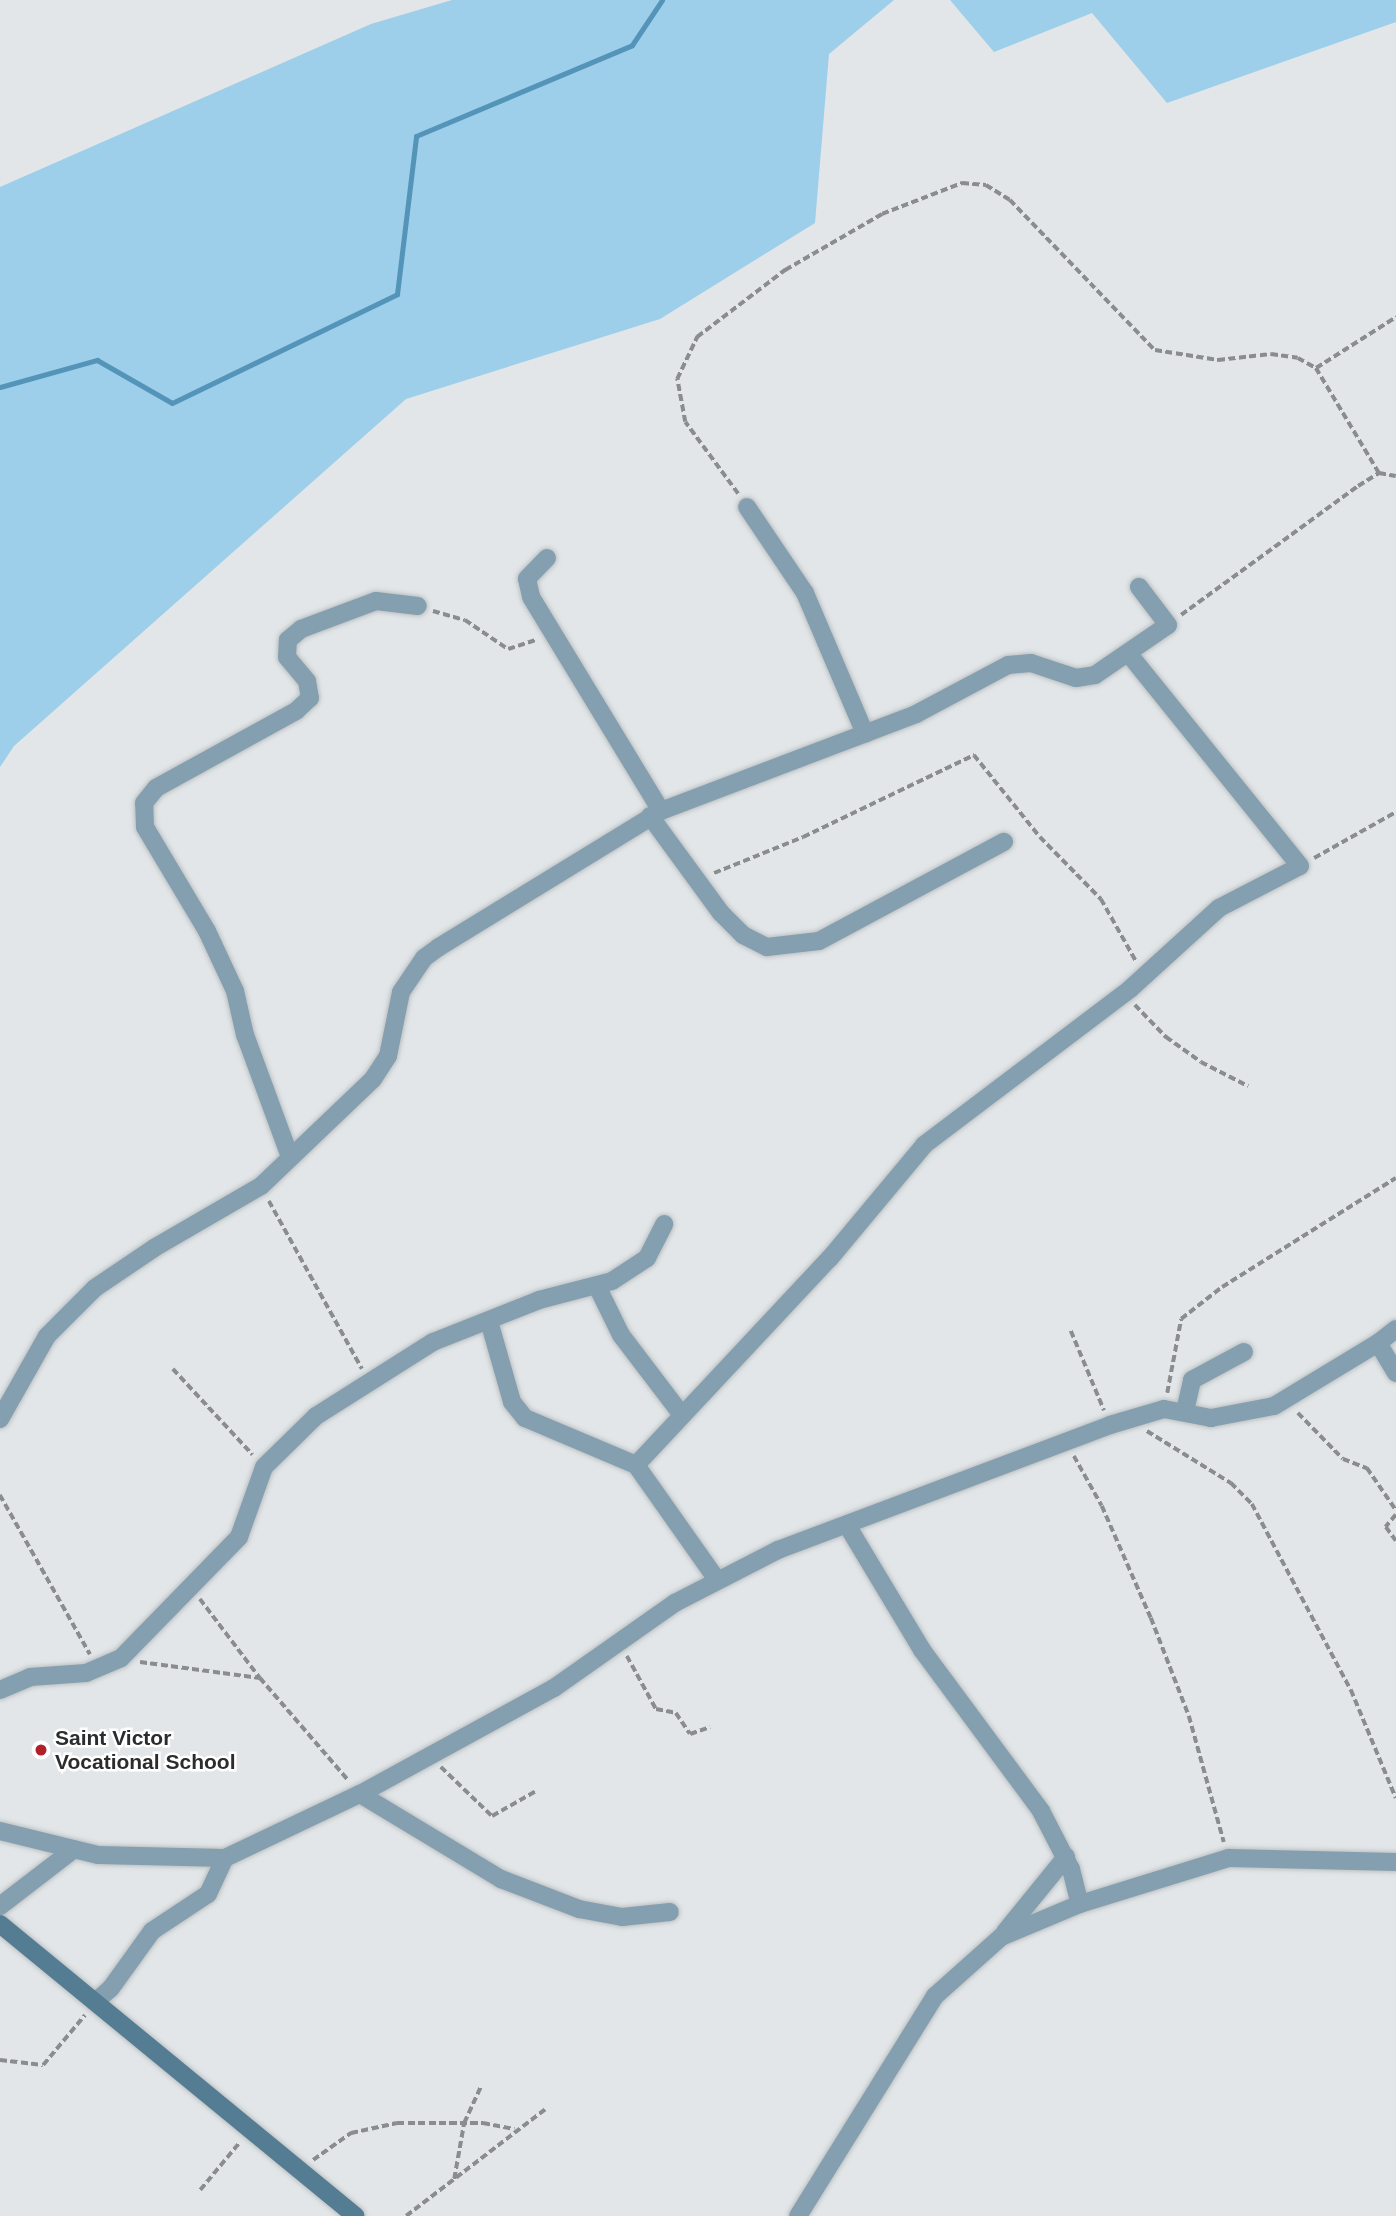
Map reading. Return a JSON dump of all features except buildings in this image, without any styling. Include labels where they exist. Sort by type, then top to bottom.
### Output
[{"type":"main road","points":[[0,1924],[249,2131],[356,2216]]},
{"type":"street","points":[[747,507],[805,593],[865,734]]},
{"type":"street","points":[[547,558],[527,579],[527,587],[695,881],[743,935],[767,947],[797,947],[819,942],[1004,842]]},
{"type":"street","points":[[0,1419],[47,1336],[95,1288],[154,1248],[261,1186],[373,1079],[388,1056],[401,992],[425,958],[655,814],[916,714],[1008,664],[1031,663],[1086,679],[1129,654],[1168,625],[1139,587]]},
{"type":"street","points":[[290,1157],[245,1035],[232,981],[145,827],[144,803],[156,788],[296,711],[310,698],[307,681],[287,657],[288,640],[301,629],[376,601],[418,606]]},
{"type":"street","points":[[636,1465],[830,1258],[924,1145],[1123,994],[1219,908],[1300,866],[1129,654]]},
{"type":"street","points":[[0,1690],[30,1677],[98,1669],[121,1658],[192,1589],[239,1537],[264,1467],[316,1416],[368,1380],[433,1342],[539,1300],[598,1287],[647,1258],[664,1224]]},
{"type":"street","points":[[598,1287],[621,1335],[681,1415]]},
{"type":"street","points":[[489,1321],[512,1402],[525,1418],[636,1465],[717,1580]]},
{"type":"street","points":[[0,1830],[74,1849],[174,1860],[225,1858],[360,1794],[554,1688],[619,1642],[717,1580],[778,1550],[1118,1423],[1164,1409],[1219,1417],[1287,1401],[1396,1329]]},
{"type":"street","points":[[1378,1343],[1396,1373]]},
{"type":"street","points":[[1185,1411],[1192,1380],[1244,1352]]},
{"type":"street","points":[[847,1525],[922,1650],[1041,1811],[1066,1857],[1080,1903]]},
{"type":"street","points":[[360,1794],[501,1879],[579,1909],[622,1917],[670,1912]]},
{"type":"street","points":[[0,1906],[74,1849]]},
{"type":"street","points":[[798,2216],[935,1996],[1000,1937],[1066,1857]]},
{"type":"street","points":[[1000,1937],[1080,1903],[1228,1857],[1396,1863]]},
{"type":"street","points":[[95,2003],[152,1931],[208,1894],[225,1858]]},
{"type":"path","points":[[747,507],[685,422],[677,379],[696,337],[797,263],[882,214],[962,183],[986,185],[1010,200],[1155,350],[1218,360],[1271,354],[1298,358],[1316,369],[1379,472],[1396,477]]},
{"type":"path","points":[[1316,369],[1396,317]]},
{"type":"path","points":[[1168,625],[1379,472]]},
{"type":"path","points":[[418,606],[465,620],[508,649],[552,632]]},
{"type":"path","points":[[695,881],[803,837],[974,755],[1040,837],[1101,899],[1144,975]]},
{"type":"path","points":[[1300,866],[1396,812]]},
{"type":"path","points":[[1123,994],[1166,1037],[1216,1072],[1248,1086]]},
{"type":"path","points":[[1164,1409],[1181,1319],[1222,1287],[1396,1178]]},
{"type":"path","points":[[261,1186],[368,1380]]},
{"type":"path","points":[[1071,1331],[1118,1423],[1231,1483],[1252,1504],[1351,1690],[1396,1798]]},
{"type":"path","points":[[173,1368],[264,1467]]},
{"type":"path","points":[[1287,1401],[1343,1459],[1367,1468],[1396,1513],[1387,1527],[1396,1541]]},
{"type":"path","points":[[1066,1442],[1102,1506],[1151,1618],[1189,1716],[1228,1857]]},
{"type":"path","points":[[0,1494],[98,1669]]},
{"type":"path","points":[[192,1589],[260,1678],[360,1794]]},
{"type":"path","points":[[619,1642],[656,1709],[676,1713],[690,1734],[710,1727]]},
{"type":"path","points":[[121,1658],[182,1671],[260,1678]]},
{"type":"path","points":[[429,1756],[492,1816],[536,1791]]},
{"type":"path","points":[[0,2060],[43,2065],[95,2003]]},
{"type":"path","points":[[453,2181],[464,2123],[481,2086]]},
{"type":"path","points":[[406,2216],[453,2181],[514,2129],[547,2108]]},
{"type":"path","points":[[301,2170],[351,2133],[397,2123],[464,2123],[514,2129]]},
{"type":"path","points":[[200,2190],[249,2131]]},
{"type":"shaded area","points":[[452,0],[894,0],[829,54],[815,223],[660,319],[406,399],[14,746],[0,767],[0,187],[371,24]]},
{"type":"shaded area","points":[[950,0],[1396,0],[1396,22],[1167,103],[1092,13],[994,52]]},
{"type":"waterway","points":[[0,387],[97,360],[172,403],[397,294],[416,136],[632,45],[662,0]]},
{"type":"place","name":"Saint Victor Vocational School","points":[[41,1750]]}]
